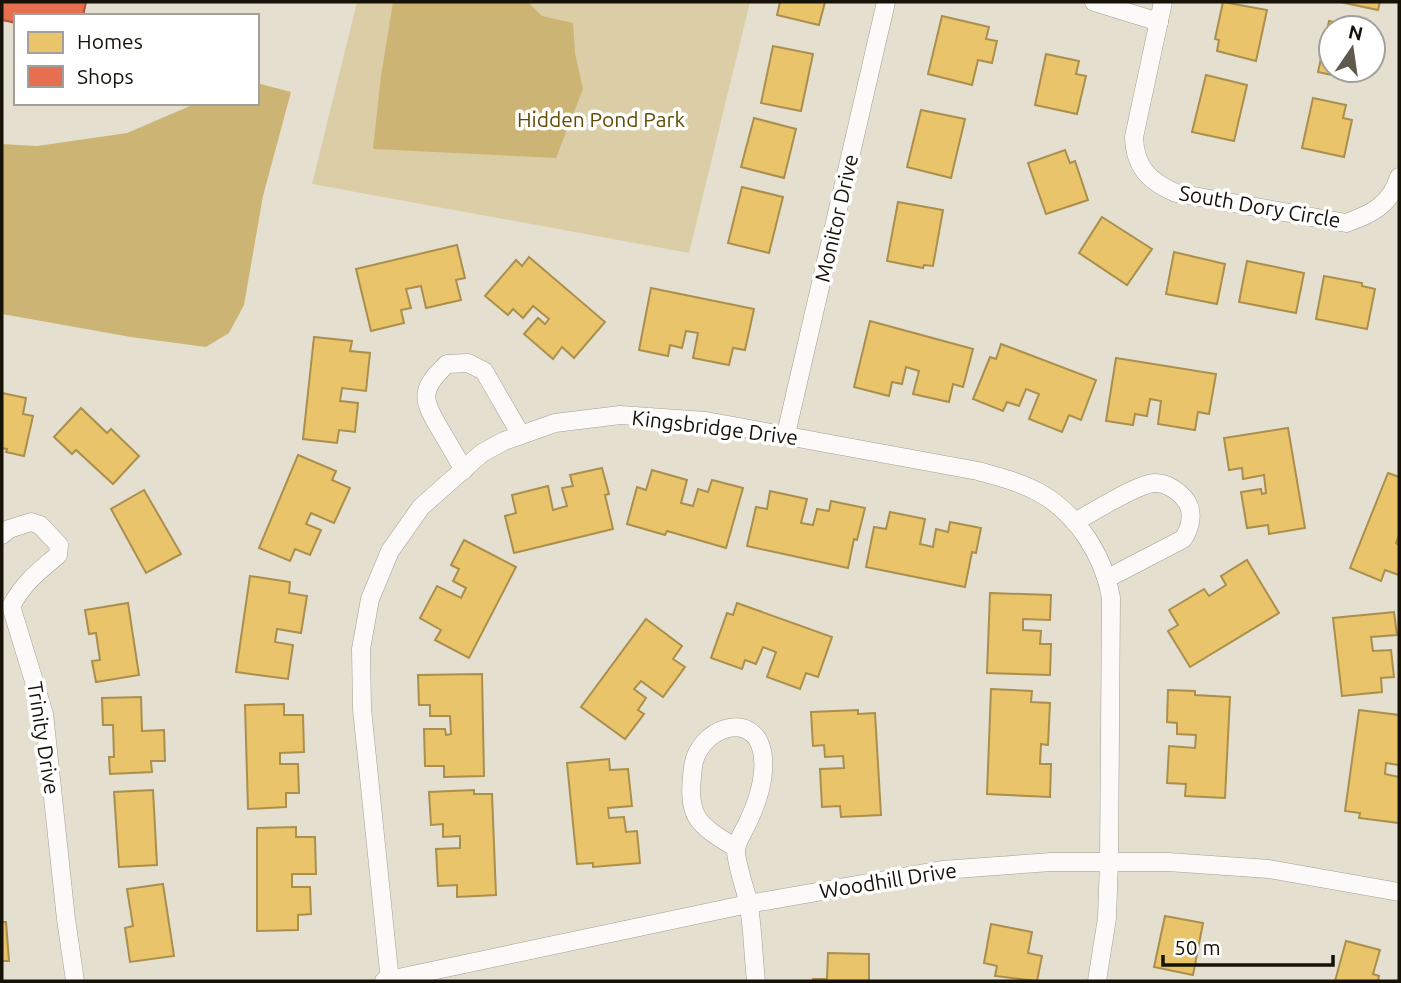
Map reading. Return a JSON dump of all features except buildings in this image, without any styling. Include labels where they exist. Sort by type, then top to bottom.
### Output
[{"type":"street","name":"Monitor Drive","points":[[786,434],[886,2]]},
{"type":"street","points":[[1094,2],[1158,22]]},
{"type":"street","name":"South Dory Circle","points":[[1163,2],[1134,138],[1134,148],[1143,169],[1157,185],[1176,193],[1346,223],[1368,216],[1385,203],[1399,177]]},
{"type":"street","points":[[464,470],[427,408],[426,393],[435,376],[447,364],[468,363],[484,371],[521,435]]},
{"type":"street","name":"Kingsbridge Drive","points":[[388,981],[362,709],[361,649],[370,599],[390,551],[421,507],[482,453],[504,441],[555,423],[620,415],[706,421],[786,434],[1011,480],[1041,494],[1075,522],[1096,553],[1108,578],[1111,598],[1110,862],[1107,918],[1097,981]]},
{"type":"street","points":[[1075,522],[1148,484],[1170,486],[1187,502],[1190,522],[1183,539],[1108,578]]},
{"type":"street","name":"Trinity Drive","points":[[2,534],[30,522],[40,525],[59,545],[58,555],[7,600],[36,681],[44,714],[75,981]]},
{"type":"street","points":[[736,848],[706,830],[695,816],[691,800],[694,763],[702,744],[711,734],[725,728],[751,733],[762,750],[761,786],[736,848],[748,904],[755,981]]},
{"type":"street","name":"Woodhill Drive","points":[[388,981],[748,904],[942,870],[1051,862],[1168,862],[1269,869],[1399,892]]},
{"type":"green space","name":"Hidden Pond Park","points":[[357,2],[750,2],[689,253],[312,184]]},
{"type":"shaded area","points":[[393,2],[528,2],[542,16],[573,23],[575,53],[583,89],[556,158],[373,149]]},
{"type":"shaded area","points":[[259,84],[291,92],[263,196],[244,305],[229,333],[206,347],[131,337],[2,314],[2,144],[37,146],[127,133],[192,105],[259,105]]}]
